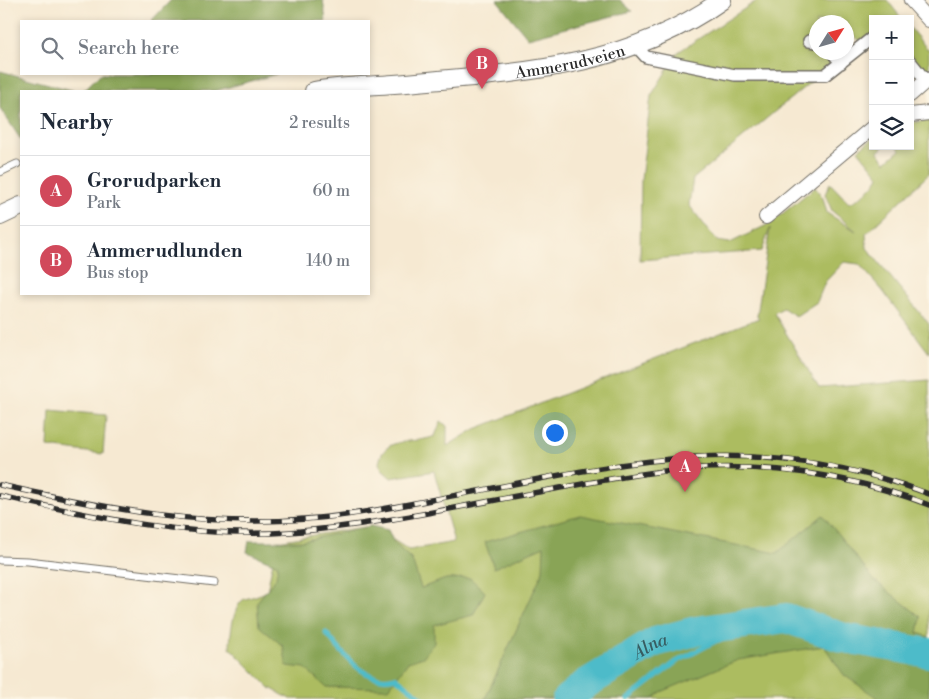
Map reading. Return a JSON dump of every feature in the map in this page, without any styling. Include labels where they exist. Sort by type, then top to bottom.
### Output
[{"type":"street","name":"Ammerudveien","points":[[325,90],[546,69],[597,59],[636,46],[690,21],[722,0]]},
{"type":"street","points":[[912,0],[929,20]]},
{"type":"street","points":[[636,46],[646,58],[734,75],[825,76],[869,40]]},
{"type":"street","points":[[914,65],[928,79],[914,91]]},
{"type":"street","points":[[914,114],[929,113]]},
{"type":"street","points":[[766,217],[869,130]]},
{"type":"street","points":[[0,216],[20,206]]},
{"type":"lane","points":[[0,172],[17,164]]},
{"type":"lane","points":[[0,560],[64,565],[214,583]]},
{"type":"green space","points":[[171,0],[323,0],[326,20],[152,20]]},
{"type":"green space","points":[[497,0],[620,0],[632,11],[528,38]]},
{"type":"green space","points":[[758,0],[887,0],[899,15],[869,15],[869,36],[860,41],[854,35],[854,15],[809,15],[809,60],[834,60],[824,71],[693,179],[689,205],[717,241],[730,243],[771,223],[815,187],[823,198],[827,213],[856,231],[832,211],[825,194],[830,183],[849,203],[858,199],[879,176],[858,150],[869,141],[869,150],[880,150],[878,152],[886,162],[900,150],[914,150],[914,122],[929,120],[929,174],[866,234],[867,248],[929,324],[929,353],[882,290],[859,264],[844,262],[825,282],[817,302],[796,316],[783,308],[774,313],[819,388],[929,380],[929,699],[290,699],[270,688],[230,648],[230,643],[235,613],[241,602],[267,591],[277,541],[371,526],[409,550],[454,542],[434,471],[391,478],[382,470],[379,463],[382,454],[387,448],[401,442],[427,439],[435,436],[441,421],[447,426],[447,446],[475,429],[759,318],[757,316],[770,228],[762,251],[640,260],[641,180],[651,96],[678,52]]},
{"type":"green space","points":[[914,33],[929,51],[929,69],[920,67],[914,60]]},
{"type":"green space","points":[[0,71],[71,90],[20,90],[20,138],[0,108]]},
{"type":"green space","points":[[99,75],[273,75],[219,90],[84,90]]},
{"type":"green space","points":[[50,410],[106,415],[103,454],[48,447]]},
{"type":"green space","points":[[580,515],[777,553],[823,515],[874,580],[921,617],[918,633],[929,637],[929,699],[879,699],[844,675],[824,646],[738,660],[661,692],[653,699],[485,699],[543,571],[544,546],[494,568],[485,542]]},
{"type":"green space","points":[[371,526],[388,530],[394,543],[412,560],[421,588],[446,579],[470,578],[485,592],[473,615],[434,625],[434,643],[423,657],[408,662],[389,688],[326,687],[305,668],[287,666],[283,646],[259,626],[257,602],[276,578],[278,565],[247,552],[249,541],[302,541]]},
{"type":"waterway","name":"Alna","points":[[567,699],[587,683],[655,642],[696,631],[786,618],[844,638],[929,653]]},
{"type":"waterway","name":"Alna","points":[[628,699],[676,662],[746,625]]},
{"type":"waterway","points":[[326,633],[347,658],[364,672],[384,679],[395,677],[424,699]]},
{"type":"railway","points":[[0,485],[80,502],[158,515],[236,521],[277,521],[360,513],[563,474],[630,464],[726,456],[815,463],[873,476],[929,494]]},
{"type":"railway","points":[[0,496],[108,518],[180,529],[253,533],[290,532],[394,519],[634,475],[685,469],[731,468],[789,471],[846,480],[902,495],[929,505]]},
{"type":"place","name":"Ammerudlunden","points":[[482,89]]},
{"type":"place","name":"Grorudparken","points":[[685,492]]}]
